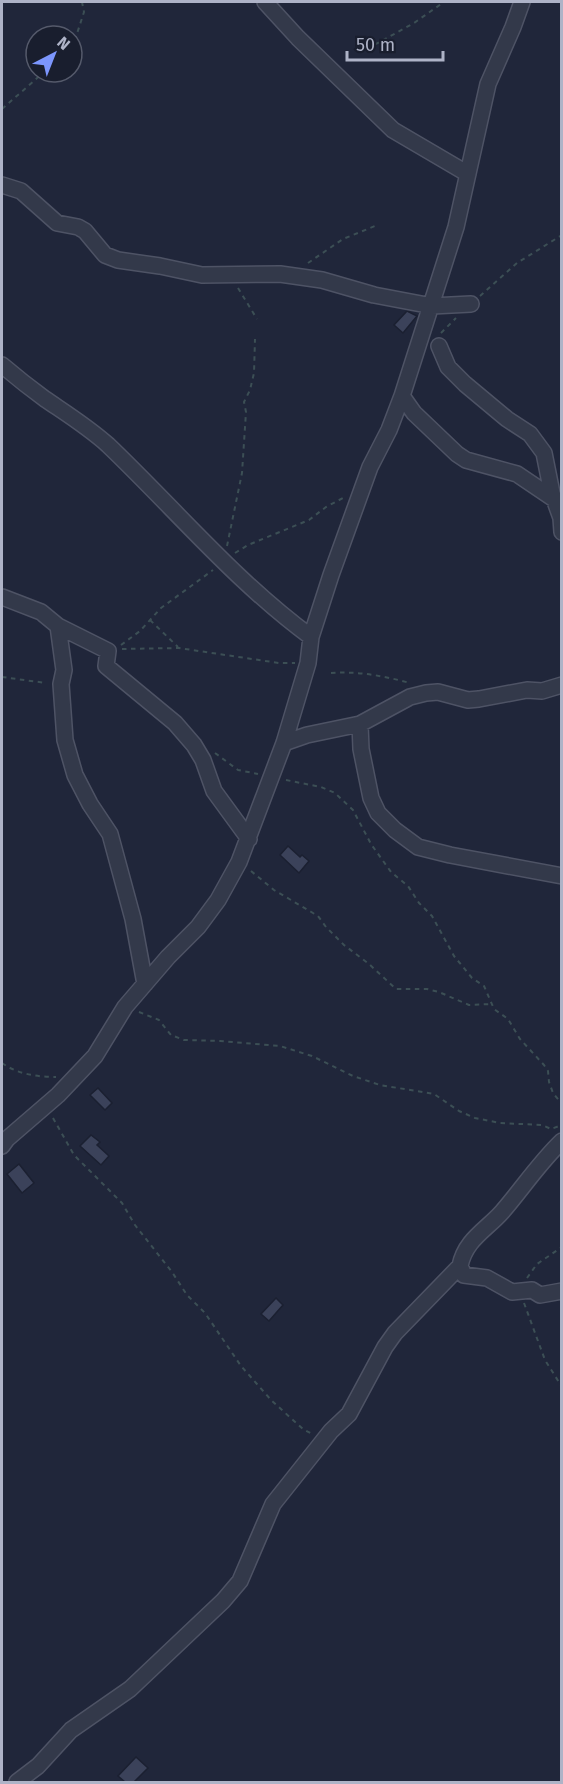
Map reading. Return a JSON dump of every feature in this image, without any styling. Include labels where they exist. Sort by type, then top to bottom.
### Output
[{"type":"street","points":[[266,2],[298,38],[393,130],[468,174]]},
{"type":"street","points":[[2,1146],[46,1106],[95,1056],[125,1007],[168,957],[198,927],[218,900],[249,839],[284,744],[308,663],[311,637],[331,575],[370,467],[389,430],[402,396],[409,369],[432,306],[456,226],[488,84],[522,2]]},
{"type":"street","points":[[2,185],[21,191],[57,223],[78,227],[85,231],[105,255],[111,258],[202,275],[280,274],[322,280],[374,296],[432,306],[471,304]]},
{"type":"street","points":[[440,346],[448,367],[507,419],[530,434],[544,453],[554,500],[561,518],[561,532]]},
{"type":"street","points":[[2,365],[46,400],[72,415],[106,444],[284,617],[311,637]]},
{"type":"street","points":[[402,396],[414,413],[457,454],[466,460],[517,474],[554,500]]},
{"type":"street","points":[[2,597],[42,612],[58,626],[108,651],[106,666],[175,723],[194,745],[203,760],[214,790],[249,839]]},
{"type":"street","points":[[58,626],[64,670],[61,684],[61,712],[67,748],[75,775],[90,804],[110,834],[133,919],[145,984]]},
{"type":"street","points":[[284,744],[315,733],[360,724],[410,697],[426,693],[438,692],[468,700],[527,690],[542,691],[561,685]]},
{"type":"street","points":[[360,724],[361,749],[371,798],[378,813],[395,830],[418,847],[561,876]]},
{"type":"street","points":[[17,1782],[38,1766],[71,1730],[130,1689],[223,1601],[240,1581],[273,1504],[331,1431],[349,1414],[395,1333],[460,1266],[462,1256],[471,1241],[500,1215],[533,1172],[561,1141]]},
{"type":"street","points":[[460,1266],[464,1275],[487,1278],[512,1292],[532,1290],[540,1295],[561,1291]]},
{"type":"path","points":[[80,24],[84,12],[82,2]]},
{"type":"path","points":[[367,50],[444,2]]},
{"type":"path","points":[[2,109],[30,84]]},
{"type":"path","points":[[305,265],[322,251],[343,239],[375,226]]},
{"type":"path","points":[[229,276],[245,297],[257,319]]},
{"type":"path","points":[[224,560],[242,473],[246,412],[244,402],[253,382],[255,339]]},
{"type":"path","points":[[308,663],[279,663],[179,648],[116,649],[140,631],[161,608],[224,560],[248,545],[309,520],[326,507],[342,500],[345,491]]},
{"type":"path","points":[[150,620],[179,648]]},
{"type":"path","points":[[331,673],[378,675],[415,684]]},
{"type":"path","points":[[2,677],[61,684]]},
{"type":"path","points":[[211,750],[238,770],[321,787],[335,793],[353,810],[370,844],[391,872],[408,886],[419,903],[432,916],[454,956],[472,978],[484,986],[494,1009],[508,1019],[520,1039],[544,1065],[548,1071],[549,1082],[561,1104]]},
{"type":"path","points":[[238,862],[273,890],[318,916],[344,945],[396,989],[427,989],[469,1005],[492,1004]]},
{"type":"path","points":[[125,1007],[159,1020],[171,1035],[184,1040],[280,1046],[312,1056],[353,1076],[380,1085],[434,1094],[459,1111],[475,1118],[500,1123],[542,1125],[551,1129],[561,1125]]},
{"type":"path","points":[[2,1063],[9,1068],[40,1077],[75,1077]]},
{"type":"path","points":[[46,1106],[74,1155],[122,1203],[135,1225],[188,1295],[205,1313],[227,1347],[259,1388],[303,1429],[314,1434],[331,1431]]},
{"type":"path","points":[[532,1290],[525,1290],[528,1274],[537,1264],[561,1247]]},
{"type":"path","points":[[532,1290],[524,1301],[524,1305],[545,1360],[561,1387]]},
{"type":"building","points":[[407,311],[417,316],[403,333],[394,325]]},
{"type":"building","points":[[288,846],[300,857],[302,855],[309,861],[299,873],[280,855]]},
{"type":"building","points":[[98,1088],[112,1103],[105,1110],[90,1095]]},
{"type":"building","points":[[91,1135],[100,1142],[97,1145],[109,1156],[101,1165],[80,1146]]},
{"type":"building","points":[[19,1164],[34,1183],[22,1193],[7,1174]]},
{"type":"building","points":[[276,1298],[283,1305],[269,1321],[261,1314]]},
{"type":"building","points":[[136,1757],[148,1768],[134,1782],[125,1782],[118,1776]]}]
